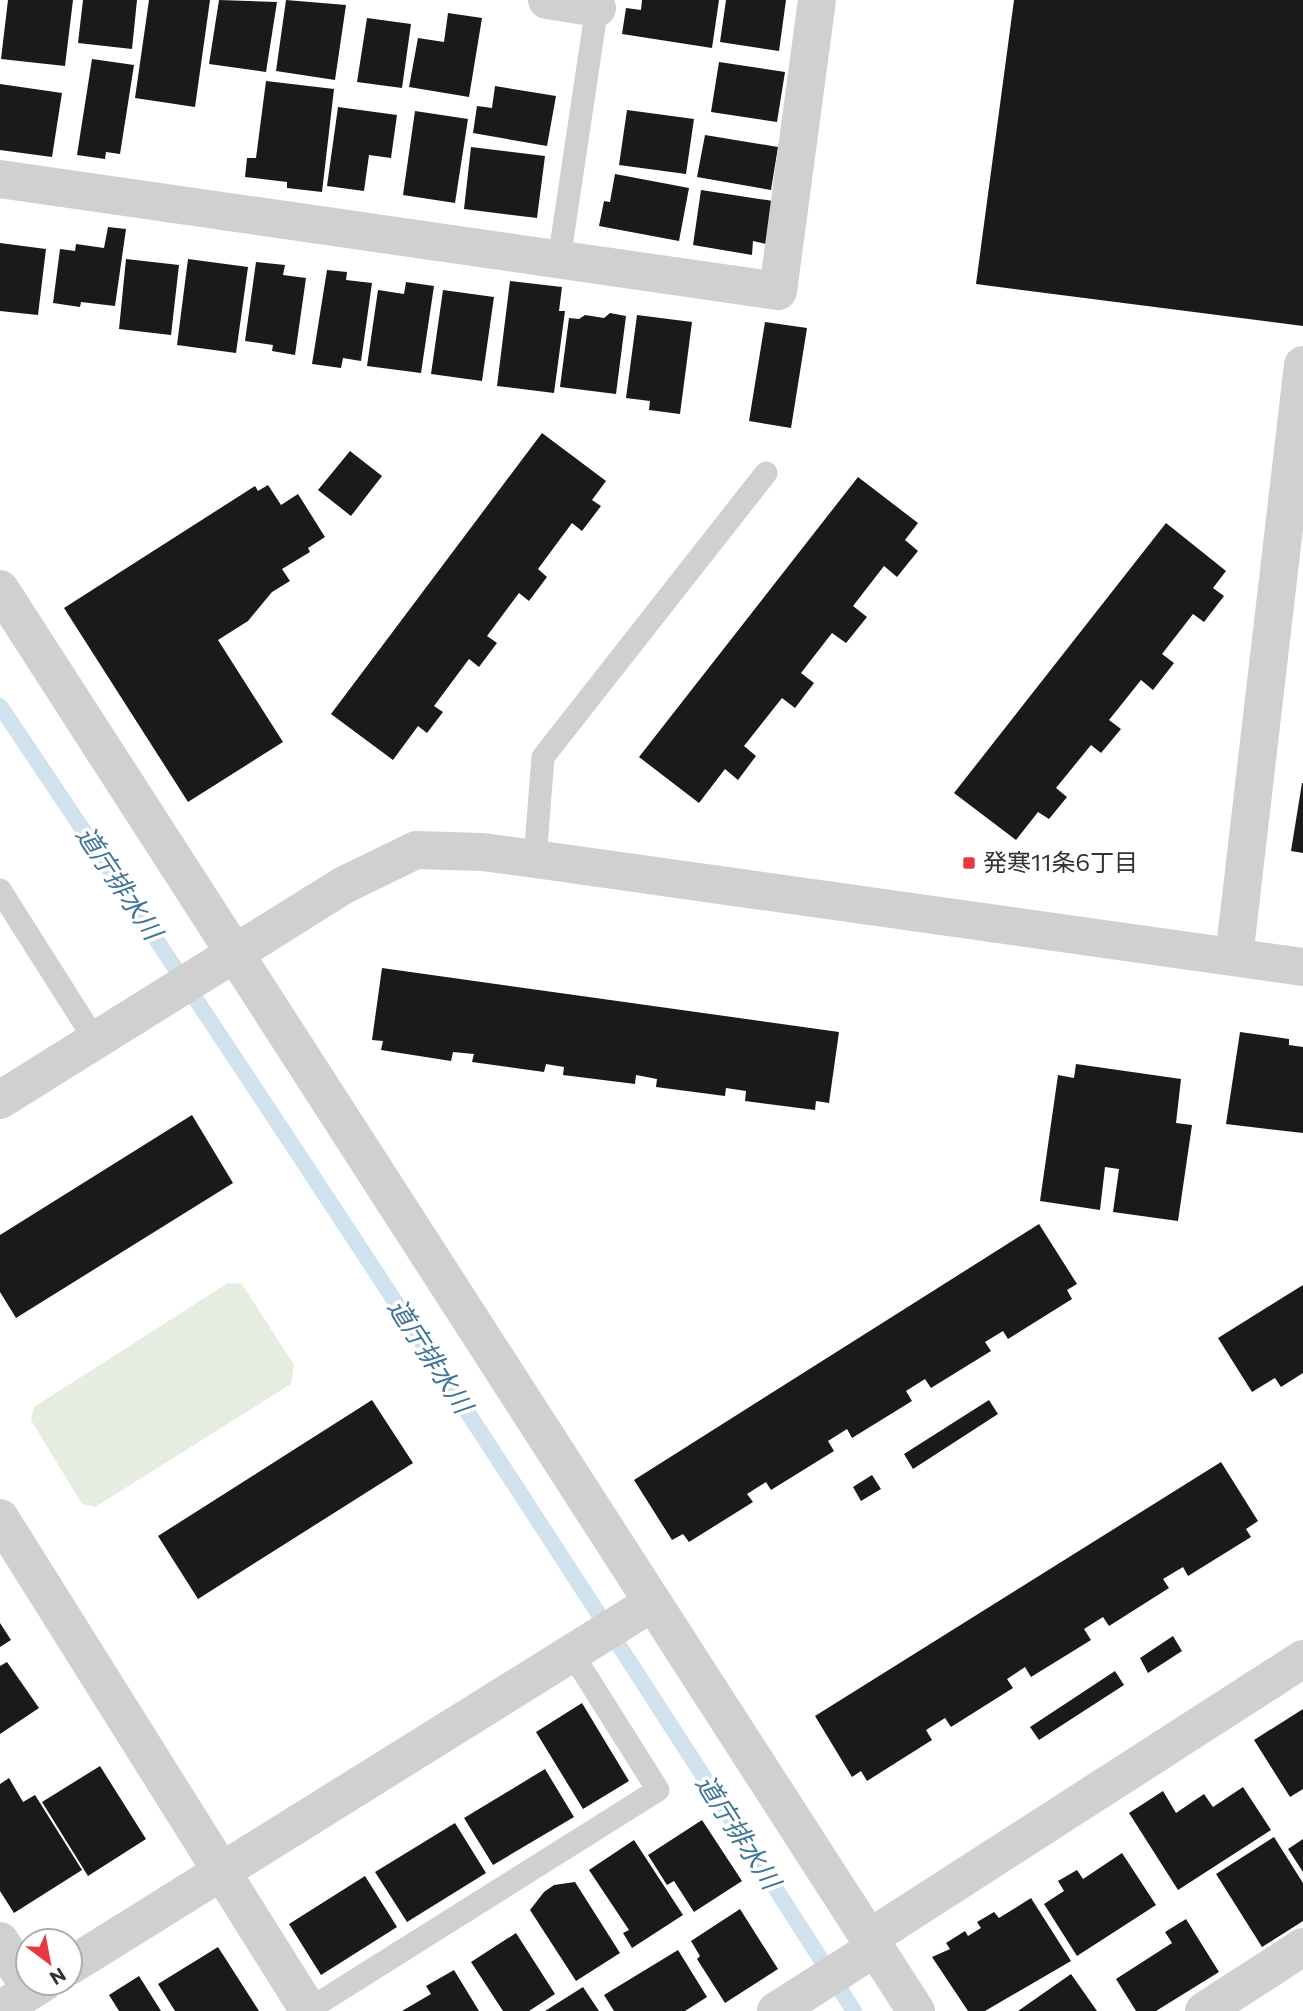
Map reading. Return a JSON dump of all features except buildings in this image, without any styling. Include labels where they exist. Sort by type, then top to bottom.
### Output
[{"type":"street","points":[[547,0],[597,4]]},
{"type":"street","points":[[0,179],[778,291],[817,0]]},
{"type":"street","points":[[1234,957],[1303,365]]},
{"type":"street","points":[[0,589],[224,957],[642,1610],[866,1950],[916,2011]]},
{"type":"street","points":[[0,1100],[224,957],[344,885],[416,850],[482,852],[1303,967]]},
{"type":"street","points":[[0,1518],[308,2010]]},
{"type":"street","points":[[84,1957],[642,1610]]},
{"type":"street","points":[[776,2011],[1303,1659]]},
{"type":"street","points":[[0,1941],[14,1971]]},
{"type":"street","points":[[1204,2011],[1303,1947]]},
{"type":"lane","points":[[559,260],[597,4]]},
{"type":"lane","points":[[535,859],[543,757],[766,473]]},
{"type":"lane","points":[[0,890],[95,1040]]},
{"type":"lane","points":[[308,2010],[658,1790],[580,1650]]},
{"type":"shaded area","points":[[228,1283],[242,1284],[294,1365],[291,1384],[95,1507],[82,1504],[31,1420],[34,1407]]},
{"type":"waterway","name":"道庁排水川","points":[[0,706],[431,1356],[854,2011]]},
{"type":"place","name":"発寒11条6丁目","points":[[969,863]]}]
